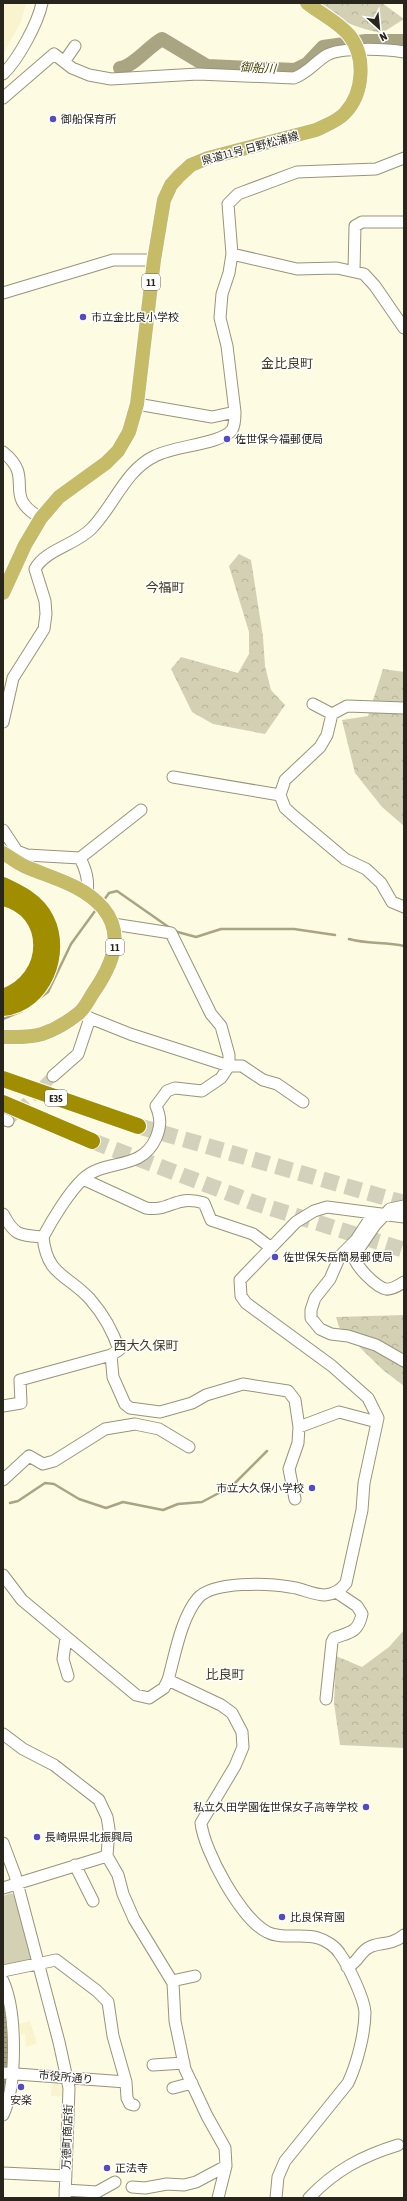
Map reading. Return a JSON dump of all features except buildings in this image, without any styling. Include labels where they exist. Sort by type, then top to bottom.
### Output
[{"type":"highway","points":[[3,885],[22,893],[37,906],[50,929],[52,953],[50,968],[43,982],[36,990],[19,1002],[3,1008]]},
{"type":"highway","points":[[3,898],[20,906],[30,916],[38,928],[42,942],[39,965],[34,974],[26,985],[15,993],[3,997]]},
{"type":"highway","points":[[3,1071],[66,1095],[109,1116]]},
{"type":"highway","name":"E35","points":[[3,1079],[138,1126]]},
{"type":"highway","name":"E35","points":[[4,1112],[33,1118],[92,1141]]},
{"type":"main road","points":[[307,3],[354,45]]},
{"type":"main road","name":"県道11号 日野松浦線","points":[[3,593],[25,544],[40,518],[59,497],[106,463],[118,451],[129,432],[137,404],[154,260],[164,200],[171,185],[191,165],[208,158],[316,130],[332,123],[345,113],[355,98],[361,81],[359,59],[354,45]]},
{"type":"main road","name":"11","points":[[3,853],[23,866],[65,881],[87,894],[102,908],[113,924],[116,939],[114,956],[85,1015],[42,1034],[22,1038],[3,1037]]},
{"type":"street","points":[[3,74],[32,32],[40,15],[42,3]]},
{"type":"street","points":[[3,98],[54,54],[64,62],[89,75],[111,79],[198,74],[294,78],[305,74],[328,54],[354,45],[404,52]]},
{"type":"street","points":[[64,62],[75,46]]},
{"type":"street","points":[[3,722],[13,678],[44,629],[46,614],[45,601],[35,569],[39,561],[43,557],[57,552],[90,530],[131,474],[142,464],[154,456],[181,446],[213,441],[232,429],[235,412],[227,346],[220,318],[222,294],[229,273],[232,254],[228,204],[238,194],[297,172],[376,169],[404,158]]},
{"type":"street","points":[[354,271],[355,226],[362,222],[404,222]]},
{"type":"street","points":[[232,254],[297,269],[337,268],[364,274],[375,286],[404,327]]},
{"type":"street","points":[[3,293],[113,260],[154,260]]},
{"type":"street","points":[[137,404],[212,418],[235,412]]},
{"type":"street","points":[[3,452],[8,456],[14,467],[14,472],[8,482]]},
{"type":"street","points":[[12,508],[40,518]]},
{"type":"street","points":[[313,704],[332,714]]},
{"type":"street","points":[[404,708],[347,706],[332,714],[327,735],[320,747],[285,780],[280,795],[285,808],[345,859],[366,868],[382,883],[392,902],[404,908]]},
{"type":"street","points":[[173,777],[280,795]]},
{"type":"street","points":[[3,830],[17,851],[28,855],[80,858],[141,810]]},
{"type":"street","points":[[80,858],[86,871],[88,883],[87,894]]},
{"type":"street","points":[[3,1406],[22,1403],[20,1380],[111,1355],[119,1350],[114,1334],[89,1298],[48,1261],[43,1238],[51,1222],[83,1179],[96,1170],[134,1161],[152,1146],[159,1132],[161,1118],[156,1106],[167,1090],[175,1088],[202,1091],[221,1078],[229,1066],[229,1055],[221,1026],[211,1014],[171,933],[113,924]]},
{"type":"street","points":[[53,1076],[78,1054],[85,1015],[130,1034],[229,1066],[242,1066],[263,1080],[277,1084],[303,1102]]},
{"type":"street","points":[[83,1179],[146,1208],[157,1210],[180,1200],[192,1199],[204,1203],[211,1220],[253,1234],[270,1247]]},
{"type":"street","points":[[404,1206],[390,1209],[354,1256],[354,1260],[370,1278],[386,1289],[392,1288],[404,1282]]},
{"type":"street","points":[[3,1575],[22,1600],[66,1638],[142,1698],[149,1698],[157,1694],[168,1680],[188,1612],[199,1597],[207,1591],[255,1584],[289,1586],[324,1595],[336,1592],[346,1583],[362,1510],[364,1483],[377,1422],[376,1412],[368,1398],[332,1366],[246,1303],[241,1296],[240,1280],[270,1247],[296,1222],[314,1211],[327,1207],[404,1217]]},
{"type":"street","points":[[3,1214],[10,1227],[19,1235],[43,1238]]},
{"type":"street","points":[[373,1214],[356,1240],[340,1256],[330,1279],[315,1298],[311,1310],[312,1318],[320,1329],[331,1334],[348,1336],[376,1345],[404,1361]]},
{"type":"street","points":[[111,1355],[113,1377],[125,1404],[130,1408],[160,1412],[192,1403],[206,1395],[243,1384],[288,1391],[295,1400],[299,1427],[298,1444],[289,1469],[295,1499]]},
{"type":"street","points":[[299,1427],[339,1412],[377,1422]]},
{"type":"street","points":[[3,1480],[29,1456],[43,1464],[54,1462],[105,1429],[135,1424],[159,1429],[189,1447]]},
{"type":"street","points":[[326,1699],[332,1642],[334,1638],[357,1630],[360,1625],[362,1614],[357,1606],[336,1592]]},
{"type":"street","points":[[66,1638],[63,1658],[68,1676]]},
{"type":"street","points":[[168,1680],[221,1705],[232,1713],[242,1732],[243,1747],[235,1766],[200,1823],[206,1846],[244,1913],[254,1923],[268,1933],[318,1938],[329,1943],[340,1953],[362,1999],[365,2012],[354,2069],[348,2083],[285,2161],[278,2177],[276,2198]]},
{"type":"street","points":[[3,1734],[23,1749],[54,1765],[99,1800],[107,1817],[110,1829],[107,1856],[118,1875],[123,1894],[134,1919],[172,1981],[175,2021],[184,2063],[207,2116],[226,2148],[226,2166],[218,2198]]},
{"type":"street","name":"万徳町商店街","points":[[3,1843],[18,1884],[69,2088],[69,2122],[65,2194]]},
{"type":"street","points":[[3,1888],[107,1856]]},
{"type":"street","points":[[75,1865],[93,1901]]},
{"type":"street","points":[[347,1967],[357,1962],[366,1949],[372,1946],[394,1942],[404,1935]]},
{"type":"street","points":[[3,1971],[56,1960],[108,2002],[113,2036],[126,2082],[127,2098],[130,2104],[134,2105]]},
{"type":"street","points":[[172,1981],[195,1976]]},
{"type":"street","points":[[3,1981],[12,2015],[14,2052],[6,2073],[11,2090],[3,2114]]},
{"type":"street","points":[[153,2065],[184,2063]]},
{"type":"street","name":"市役所通り","points":[[6,2073],[66,2076],[126,2082]]},
{"type":"street","points":[[173,2088],[192,2083]]},
{"type":"street","points":[[309,2198],[323,2182],[346,2166],[398,2145]]},
{"type":"street","points":[[132,2187],[145,2188],[167,2184],[196,2182],[226,2166]]},
{"type":"street","points":[[3,2173],[66,2176]]},
{"type":"street","points":[[65,2194],[97,2195],[115,2182]]},
{"type":"shaded area","points":[[3,3],[26,3],[21,22],[3,54]]},
{"type":"shaded area","points":[[3,1993],[6,2006],[9,2045],[3,2098]]},
{"type":"shaded area","points":[[30,2021],[37,2043],[26,2047],[25,2034],[21,2035],[19,2024]]},
{"type":"shaded area","points":[[52,2082],[57,2082],[63,2089],[64,2096],[51,2096]]},
{"type":"green space","points":[[318,3],[382,3],[404,19],[382,33],[348,23],[332,14]]},
{"type":"green space","points":[[239,554],[251,560],[263,637],[265,666],[271,690],[285,705],[265,734],[213,724],[192,712],[171,669],[181,657],[238,673],[249,654],[249,632],[229,566]]},
{"type":"green space","points":[[383,669],[404,672],[404,826],[382,807],[355,773],[342,720],[368,716]]},
{"type":"green space","points":[[404,1315],[404,1386],[383,1370],[339,1327],[336,1317]]},
{"type":"green space","points":[[404,1630],[404,1748],[340,1745],[334,1703],[336,1656],[362,1667],[389,1647]]},
{"type":"green space","points":[[11,1893],[16,1896],[31,1960],[3,1969],[3,1896]]},
{"type":"waterway","name":"御船川","points":[[120,68],[125,67],[136,60],[162,39],[207,66],[295,70],[307,64],[323,47],[366,41],[404,41]]},
{"type":"waterway","points":[[104,900],[109,893],[117,891],[170,928]]},
{"type":"waterway","points":[[37,1000],[48,992],[71,944],[95,911]]},
{"type":"waterway","points":[[174,931],[196,937],[221,929],[294,929],[335,935]]},
{"type":"waterway","points":[[349,939],[362,942],[404,946]]},
{"type":"waterway","points":[[3,1019],[22,1011]]},
{"type":"waterway","points":[[10,1503],[18,1501],[45,1483],[54,1484],[79,1499],[106,1508],[123,1502],[163,1510],[178,1504],[202,1502],[232,1486],[267,1451]]},
{"type":"tunnel","points":[[8,1121],[53,1076]]},
{"type":"tunnel","points":[[138,1126],[404,1203]]},
{"type":"tunnel","points":[[92,1141],[255,1203],[404,1250]]},
{"type":"place","name":"御船保育所","points":[[53,119]]},
{"type":"place","name":"市立金比良小学校","points":[[83,317]]},
{"type":"place","name":"佐世保今福郵便局","points":[[227,439]]},
{"type":"place","name":"佐世保矢岳簡易郵便局","points":[[275,1257]]},
{"type":"place","name":"市立大久保小学校","points":[[312,1488]]},
{"type":"place","name":"私立久田学園佐世保女子高等学校","points":[[366,1807]]},
{"type":"place","name":"長崎県県北振興局","points":[[37,1837]]},
{"type":"place","name":"比良保育園","points":[[282,1917]]},
{"type":"place","name":"安楽","points":[[21,2087]]},
{"type":"place","name":"正法寺","points":[[107,2168]]},
{"type":"district","name":"金比良町","points":[[287,363]]},
{"type":"district","name":"今福町","points":[[165,587]]},
{"type":"district","name":"西大久保町","points":[[146,1345]]},
{"type":"district","name":"比良町","points":[[225,1674]]}]
